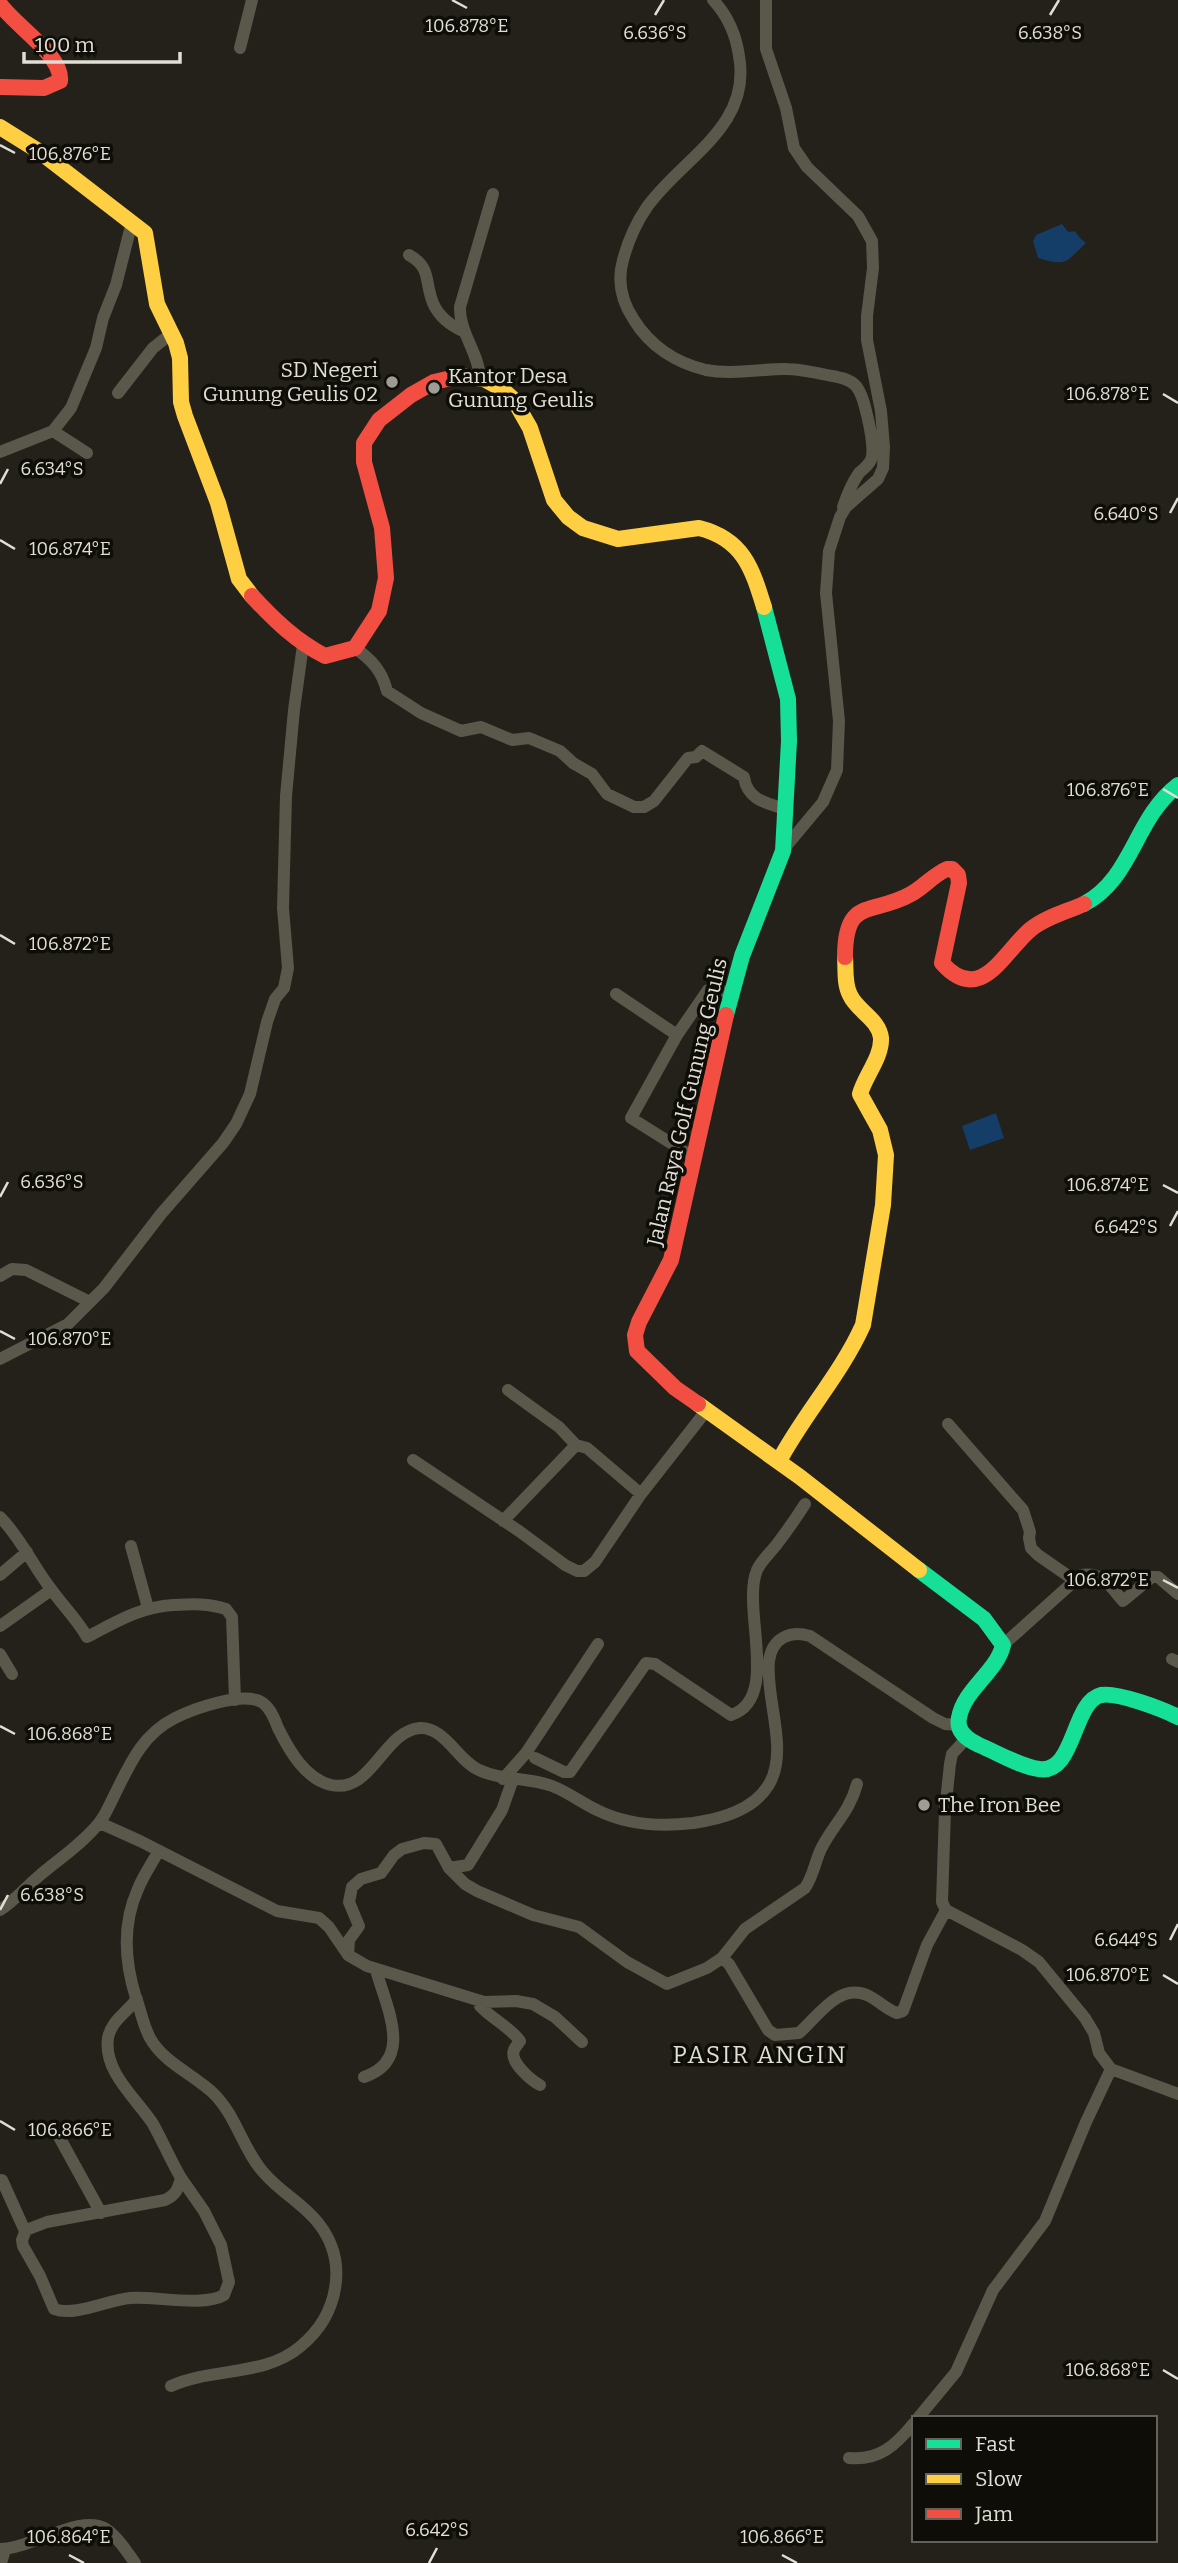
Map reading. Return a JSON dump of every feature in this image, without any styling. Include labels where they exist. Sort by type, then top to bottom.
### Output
[{"type":"main road","points":[[0,4],[6,15],[51,57],[61,72],[60,81],[52,86],[0,87]]},
{"type":"main road","points":[[0,127],[40,152],[141,228],[146,236],[157,304],[172,333],[180,358],[183,409],[218,503],[239,579],[271,617],[303,645],[325,656],[355,648],[379,611],[385,588],[386,556],[382,528],[364,461],[366,436],[379,420],[427,384],[456,376],[480,378]]},
{"type":"main road","name":"Jalan Raya Golf Gunung Geulis","points":[[480,378],[507,392],[518,405],[530,428],[551,495],[578,525],[597,534],[618,539],[673,530],[705,529],[727,540],[744,555],[754,574],[787,691],[789,741],[783,852],[742,956],[731,993],[671,1260],[642,1315],[635,1341],[637,1351],[652,1368],[706,1410],[779,1461],[984,1619],[1003,1645]]},
{"type":"main road","points":[[779,1461],[859,1335],[883,1205],[885,1145],[860,1094],[879,1048],[880,1035],[873,1019],[849,996],[845,930],[854,917],[867,908],[910,895],[928,884],[941,871],[952,869],[958,875],[960,883],[942,963],[951,974],[958,977],[983,976],[1002,963],[1029,930],[1046,919],[1100,898],[1115,880],[1153,811],[1166,794],[1178,785]]},
{"type":"main road","points":[[1003,1645],[1001,1654],[963,1704],[962,1732],[1022,1763],[1049,1769],[1062,1759],[1087,1707],[1102,1695],[1151,1704],[1178,1717]]},
{"type":"street","points":[[240,48],[252,0]]},
{"type":"street","points":[[713,0],[729,20],[738,47],[742,76],[739,95],[721,128],[658,195],[639,220],[622,262],[621,288],[625,306],[641,331],[660,350],[682,362],[719,371],[804,370],[839,377],[855,385],[867,415],[872,455],[847,494],[829,551],[826,593],[839,721],[837,770],[822,802],[783,852]]},
{"type":"street","points":[[766,0],[766,49],[786,108],[794,148],[807,167],[858,216],[869,234],[873,250],[867,340],[881,411],[884,458],[878,479],[854,499],[840,517]]},
{"type":"street","points":[[480,378],[460,307],[493,194]]},
{"type":"street","points":[[0,452],[53,431],[71,408],[92,358],[116,285],[132,222]]},
{"type":"street","points":[[408,255],[419,260],[424,267],[433,304],[449,325],[465,332]]},
{"type":"street","points":[[118,393],[153,348],[172,333]]},
{"type":"street","points":[[53,431],[87,453]]},
{"type":"street","points":[[0,1359],[68,1324],[118,1272],[161,1214],[223,1143],[236,1124],[250,1094],[267,1022],[275,999],[284,988],[288,968],[283,913],[286,796],[294,702],[303,645]]},
{"type":"street","points":[[355,648],[375,664],[382,674],[387,691],[421,713],[461,731],[481,727],[512,740],[529,738],[542,743],[560,751],[573,763],[592,774],[607,794],[634,807],[644,807],[654,801],[688,758],[696,757],[702,751],[744,777],[750,795],[785,809]]},
{"type":"street","points":[[693,1157],[631,1118],[677,1035],[708,990],[712,988],[731,993]]},
{"type":"street","points":[[615,994],[677,1035]]},
{"type":"street","points":[[0,1276],[20,1268],[46,1278],[89,1301]]},
{"type":"street","points":[[508,1390],[559,1427],[576,1445],[587,1448],[641,1494]]},
{"type":"street","points":[[413,1460],[565,1565],[577,1571],[584,1571],[596,1562],[641,1494],[706,1410]]},
{"type":"street","points":[[948,1424],[1023,1510],[1030,1532],[1031,1548],[1074,1580]]},
{"type":"street","points":[[503,1521],[576,1445]]},
{"type":"street","points":[[535,1758],[564,1772],[570,1772],[646,1663],[655,1664],[731,1715],[749,1704],[755,1693],[757,1676],[753,1596],[758,1569],[805,1504]]},
{"type":"street","points":[[0,1517],[87,1637],[131,1613],[148,1608],[197,1603],[226,1609],[232,1617],[235,1700]]},
{"type":"street","points":[[131,1546],[148,1608]]},
{"type":"street","points":[[0,1575],[27,1552]]},
{"type":"street","points":[[1003,1645],[1081,1576],[1093,1574],[1101,1577],[1123,1601],[1152,1577],[1158,1577],[1178,1594]]},
{"type":"street","points":[[0,1626],[51,1590]]},
{"type":"street","points":[[0,1910],[100,1823],[134,1754],[148,1737],[175,1718],[214,1704],[235,1700],[254,1699],[263,1702],[299,1762],[309,1773],[332,1785],[355,1781],[396,1738],[420,1728],[430,1730],[445,1739],[476,1769],[508,1779],[550,1785],[594,1809],[633,1823],[693,1823],[726,1816],[759,1797],[769,1786],[775,1771],[776,1737],[769,1661],[778,1640],[799,1632],[810,1636],[933,1718],[962,1732],[952,1754],[946,1790],[942,1902],[946,1910],[1022,1950],[1039,1962],[1085,2018],[1094,2033],[1099,2053],[1111,2068],[1178,2094]]},
{"type":"street","points":[[449,1868],[464,1868],[472,1861],[502,1810],[508,1779],[598,1644]]},
{"type":"street","points":[[755,1646],[773,1649]]},
{"type":"street","points":[[0,1654],[12,1674]]},
{"type":"street","points":[[348,1955],[349,1940],[359,1926],[349,1896],[355,1883],[381,1873],[398,1852],[424,1843],[435,1843],[449,1868],[465,1884],[533,1915],[579,1927],[627,1962],[667,1984],[707,1968],[722,1958],[745,1929],[805,1888],[823,1845],[847,1811],[857,1784]]},
{"type":"street","points":[[100,1823],[141,1841],[276,1911],[320,1917],[348,1955],[376,1970],[480,2001],[533,2004],[555,2017],[582,2042]]},
{"type":"street","points":[[158,1852],[137,1890],[127,1930],[127,1965],[146,2030],[154,2044],[219,2099],[263,2172],[325,2232],[330,2240],[335,2270],[335,2297],[328,2316],[300,2347],[265,2365],[201,2376],[172,2386]]},
{"type":"street","points":[[722,1958],[729,1964],[768,2030],[775,2035],[799,2033],[827,2004],[852,1994],[866,1994],[890,2010],[900,2012],[906,2006],[928,1945],[946,1910]]},
{"type":"street","points":[[364,2077],[384,2066],[394,2048],[393,2032],[376,1970]]},
{"type":"street","points":[[2,2180],[25,2231],[23,2246],[56,2311],[133,2298],[185,2300],[219,2297],[226,2291],[229,2282],[221,2245],[204,2211],[181,2178],[156,2130],[122,2083],[111,2062],[108,2043],[110,2030],[137,1999]]},
{"type":"street","points":[[480,2001],[480,2006],[486,2012],[515,2034],[520,2041],[513,2051],[514,2058],[540,2085]]},
{"type":"street","points":[[920,2416],[956,2372],[993,2290],[1045,2221],[1111,2068]]},
{"type":"street","points":[[57,2133],[101,2213]]},
{"type":"street","points":[[25,2231],[39,2224],[169,2198],[177,2190],[181,2178]]},
{"type":"street","points":[[849,2458],[864,2460],[886,2451],[912,2425]]},
{"type":"street","points":[[1,2563],[3,2549],[41,2540],[80,2525],[97,2525],[109,2531],[135,2563]]},
{"type":"water","points":[[1062,224],[1068,232],[1075,231],[1086,243],[1066,261],[1038,258],[1033,241],[1036,235]]},
{"type":"water","points":[[996,1113],[1004,1138],[970,1150],[962,1126]]},
{"type":"traffic: fast","points":[[726,1015],[742,956],[783,851],[789,741],[788,699],[764,607]]},
{"type":"traffic: fast","points":[[1084,904],[1100,893],[1113,879],[1152,814],[1178,785]]},
{"type":"traffic: fast","points":[[919,1570],[984,1619],[1003,1645],[994,1664],[967,1698],[959,1718],[961,1731],[975,1743],[1024,1765],[1039,1769],[1051,1768],[1067,1750],[1084,1710],[1091,1700],[1101,1695],[1129,1699],[1178,1717]]},
{"type":"traffic: slow","points":[[0,127],[40,152],[145,233],[157,304],[176,343],[180,358],[181,402],[185,416],[218,503],[239,579],[252,596]]},
{"type":"traffic: slow","points":[[460,376],[484,379],[502,389],[514,400],[530,428],[554,500],[568,517],[583,528],[618,539],[699,528],[714,533],[744,557],[764,607]]},
{"type":"traffic: slow","points":[[779,1461],[844,1360],[863,1325],[883,1205],[886,1155],[880,1130],[860,1094],[879,1052],[881,1038],[872,1020],[853,1001],[848,991],[845,957]]},
{"type":"traffic: slow","points":[[698,1404],[800,1477],[919,1570]]},
{"type":"traffic: jam","points":[[0,4],[54,61],[60,81],[44,88],[0,87]]},
{"type":"traffic: jam","points":[[252,596],[304,644],[325,656],[355,648],[379,611],[386,578],[382,528],[364,462],[364,443],[379,420],[411,395],[434,382],[460,376]]},
{"type":"traffic: jam","points":[[845,957],[846,938],[856,916],[911,894],[947,869],[952,869],[958,875],[959,883],[942,963],[956,975],[969,979],[991,971],[1037,925],[1084,904]]},
{"type":"traffic: jam","points":[[698,1404],[675,1388],[637,1351],[635,1335],[671,1260],[726,1015]]},
{"type":"place","name":"SD Negeri Gunung Geulis 02","points":[[392,382]]},
{"type":"place","name":"Kantor Desa Gunung Geulis","points":[[434,388]]},
{"type":"place","name":"The Iron Bee","points":[[924,1805]]},
{"type":"district","name":"PASIR ANGIN","points":[[760,2055]]}]
